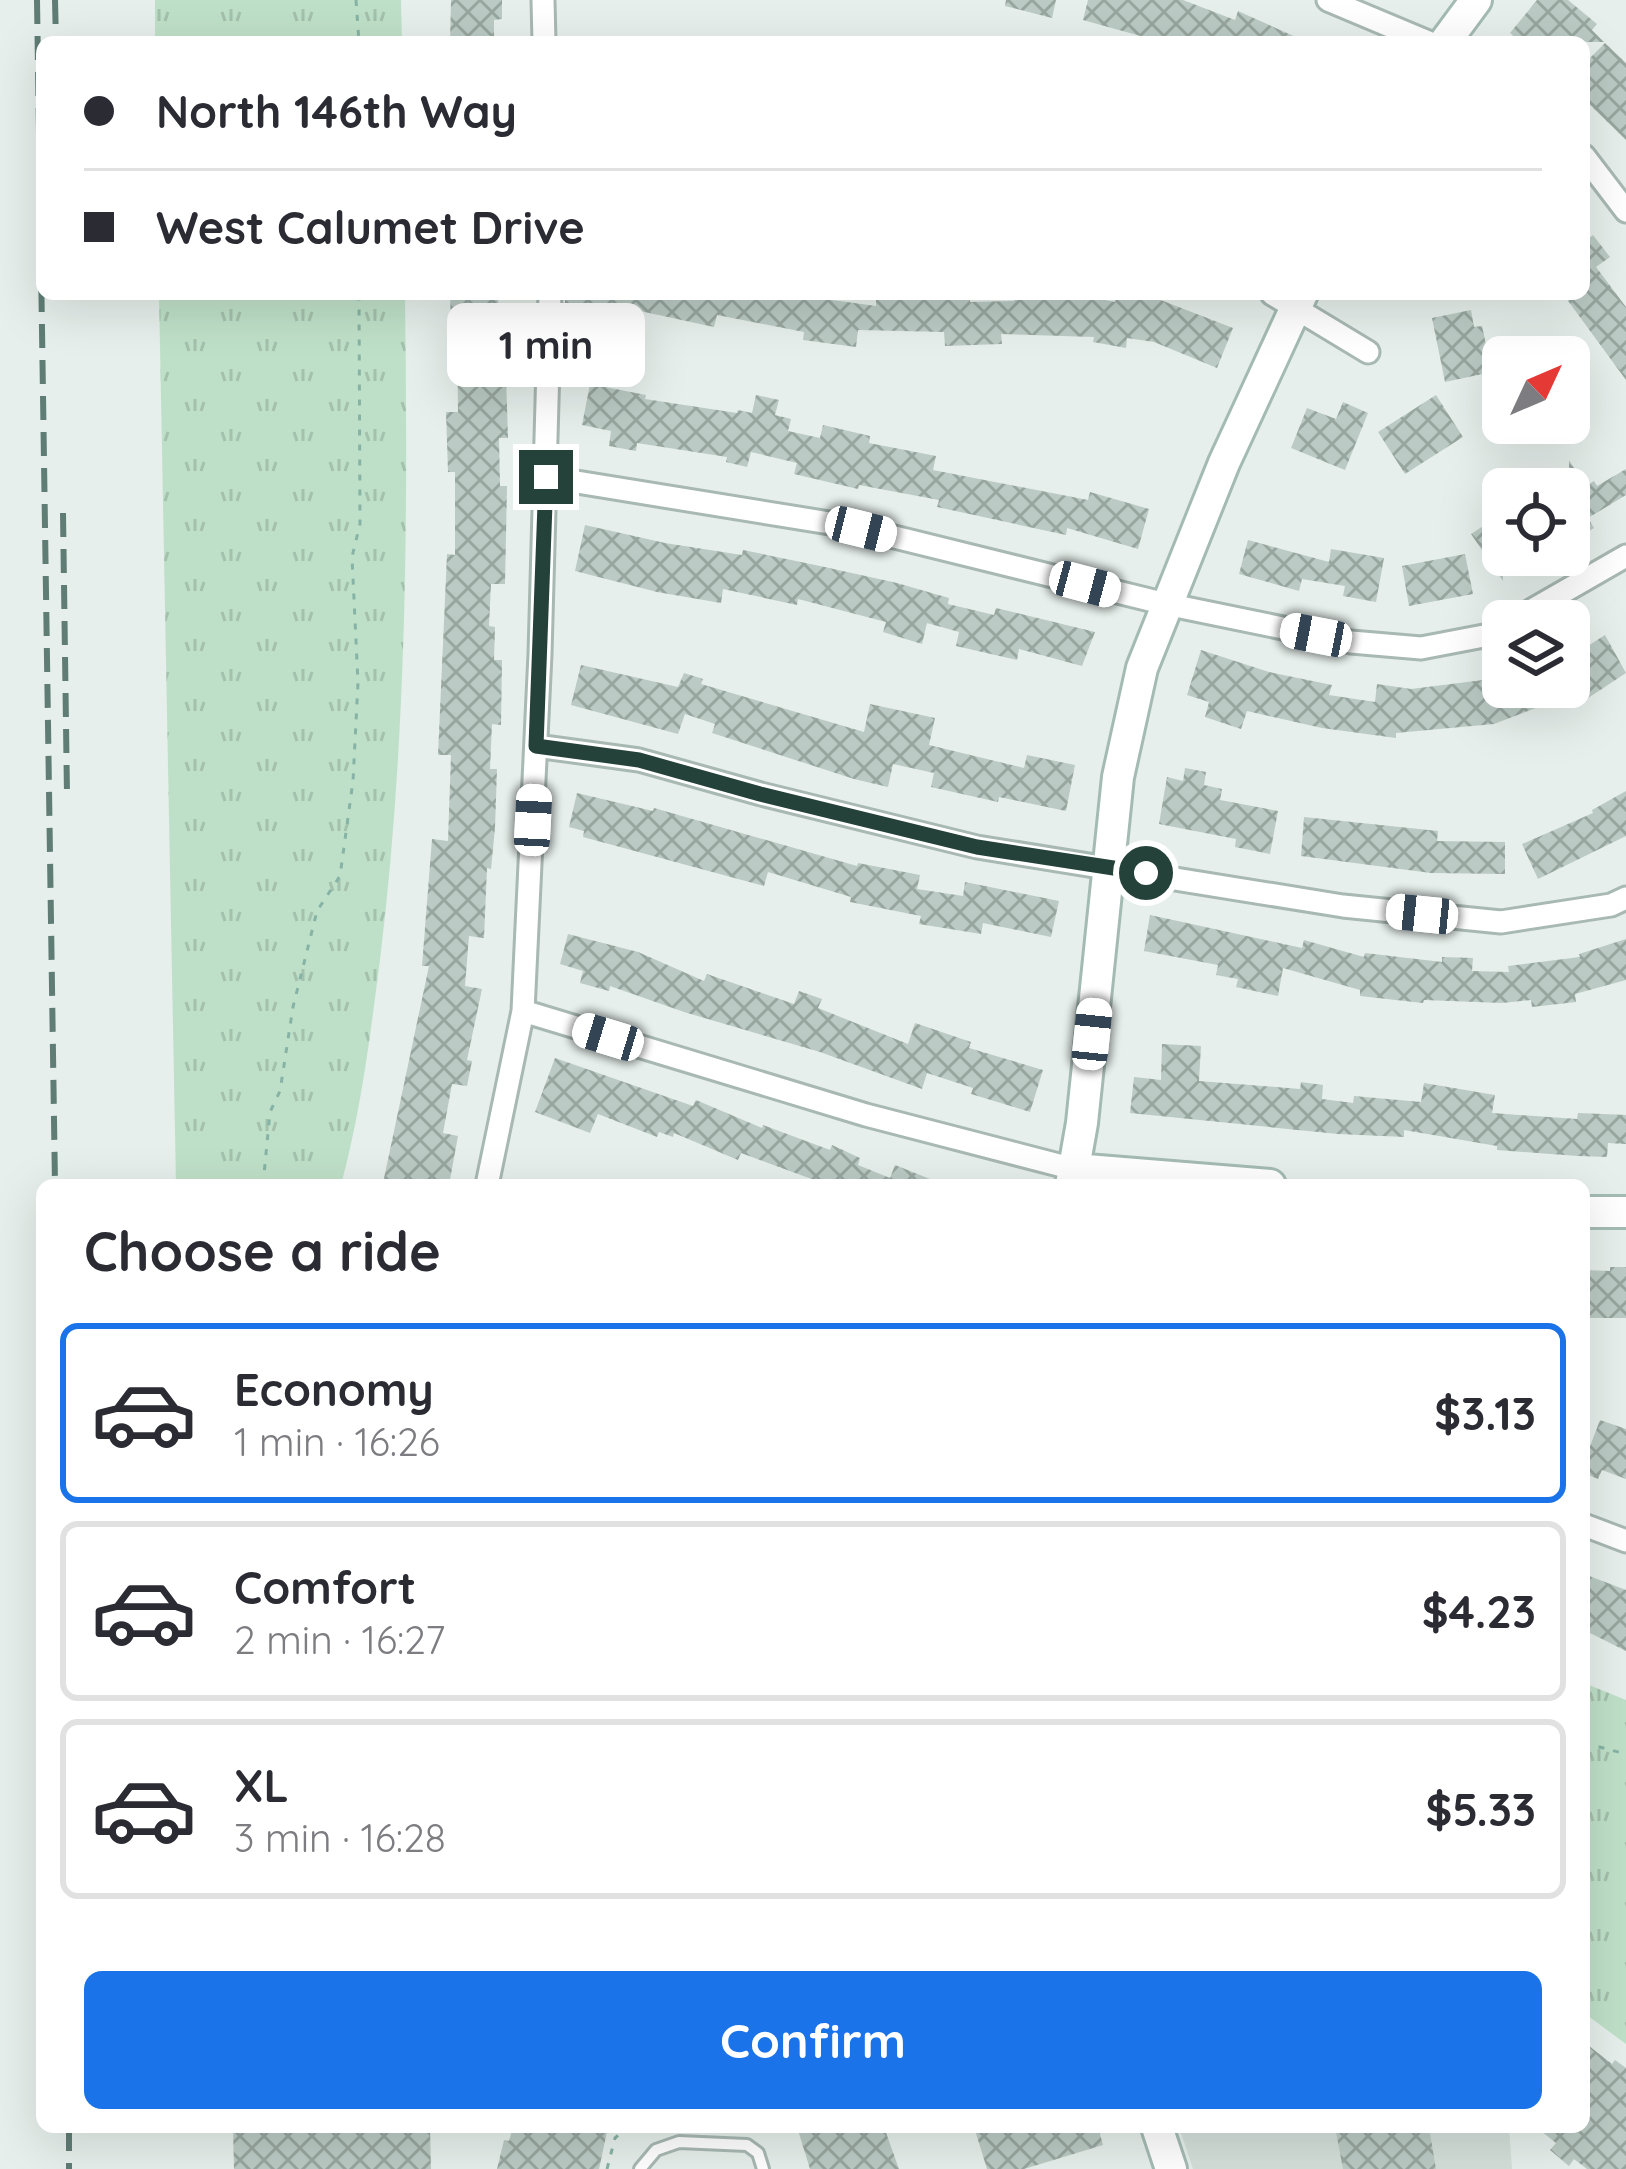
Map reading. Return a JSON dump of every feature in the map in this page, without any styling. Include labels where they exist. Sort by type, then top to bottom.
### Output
[{"type":"street","points":[[542,0],[544,36]]},
{"type":"street","points":[[1328,0],[1414,36]]},
{"type":"street","points":[[1449,36],[1476,0]]},
{"type":"street","points":[[1590,164],[1626,211]]},
{"type":"street","points":[[488,1179],[523,1011],[550,300]]},
{"type":"street","points":[[1073,1177],[1118,777],[1142,668],[1289,300]]},
{"type":"street","points":[[1293,300],[1368,352]]},
{"type":"street","points":[[546,477],[854,527],[1166,604],[1351,642],[1420,648],[1482,635]]},
{"type":"street","points":[[1550,600],[1626,556]]},
{"type":"street","points":[[536,746],[639,760],[977,847],[1342,906],[1501,922],[1626,898]]},
{"type":"street","points":[[523,1011],[1073,1177],[1122,1179]]},
{"type":"street","points":[[1590,1212],[1626,1212]]},
{"type":"street","points":[[1590,1527],[1626,1541]]},
{"type":"street","points":[[1159,2133],[1171,2169]]},
{"type":"lane","points":[[640,2169],[656,2150],[679,2143],[747,2145],[758,2152],[763,2169]]},
{"type":"path","points":[[356,0],[359,36]]},
{"type":"path","points":[[264,1179],[270,1112],[280,1091],[293,1006],[317,911],[340,876],[353,781],[358,683],[352,557],[360,524],[359,300]]},
{"type":"path","points":[[1590,1745],[1626,1754]]},
{"type":"path","points":[[607,2169],[615,2138],[621,2133]]},
{"type":"shaded area","points":[[1181,2133],[1509,2133],[1512,2169],[1193,2169]]},
{"type":"green space","points":[[155,0],[401,0],[402,36],[155,36]]},
{"type":"green space","points":[[159,300],[405,300],[406,544],[396,794],[372,1017],[342,1179],[176,1179]]},
{"type":"green space","points":[[1590,1685],[1626,1700],[1626,2044],[1590,2017]]},
{"type":"building","points":[[451,0],[502,0],[502,19],[494,20],[494,36],[450,36]]},
{"type":"building","points":[[1006,0],[1056,0],[1052,18],[1005,6]]},
{"type":"building","points":[[1088,0],[1183,0],[1235,20],[1238,11],[1294,36],[1140,36],[1083,20]]},
{"type":"building","points":[[1537,0],[1568,0],[1597,24],[1592,30],[1604,42],[1590,42],[1590,36],[1510,33]]},
{"type":"building","points":[[1605,43],[1626,63],[1626,140],[1590,105],[1590,58]]},
{"type":"building","points":[[1593,235],[1610,257],[1596,267],[1626,307],[1626,380],[1567,300],[1590,300]]},
{"type":"building","points":[[450,300],[498,300],[499,345],[505,345],[508,438],[499,438],[500,486],[507,486],[505,584],[491,584],[489,626],[495,627],[494,660],[502,660],[501,725],[492,724],[490,769],[497,769],[495,828],[491,869],[487,868],[484,938],[469,936],[465,986],[482,989],[467,1060],[472,1061],[467,1086],[452,1084],[443,1133],[458,1136],[450,1179],[384,1179],[429,966],[422,966],[432,839],[448,841],[451,755],[438,755],[447,554],[455,555],[455,472],[448,472],[446,412],[458,412],[457,332],[451,332]]},
{"type":"building","points":[[565,300],[832,300],[876,306],[876,300],[1161,300],[1233,328],[1217,368],[1154,342],[1127,338],[1126,348],[1093,342],[1094,337],[1001,334],[1002,344],[945,346],[944,332],[858,330],[856,347],[803,340],[804,332],[717,315],[714,327],[640,311],[640,315],[565,306]]},
{"type":"building","points":[[1471,310],[1474,327],[1482,326],[1484,336],[1482,374],[1445,382],[1432,318]]},
{"type":"building","points":[[590,384],[646,395],[645,399],[737,413],[752,413],[756,395],[779,400],[775,415],[791,419],[788,431],[820,438],[823,425],[870,436],[869,443],[936,456],[933,470],[1088,500],[1090,492],[1149,509],[1138,549],[1067,528],[1066,535],[937,507],[939,500],[794,474],[797,463],[751,452],[747,467],[726,462],[727,457],[637,443],[636,451],[609,446],[611,431],[582,425]]},
{"type":"building","points":[[1436,395],[1463,437],[1405,474],[1378,432]]},
{"type":"building","points":[[1343,402],[1368,413],[1345,470],[1291,448],[1307,408],[1336,419]]},
{"type":"building","points":[[1626,469],[1626,495],[1590,517],[1590,483],[1597,486]]},
{"type":"building","points":[[585,525],[665,543],[742,555],[743,550],[820,566],[949,598],[948,604],[994,615],[996,608],[1095,632],[1082,666],[1019,649],[1017,660],[956,646],[959,632],[927,623],[922,644],[883,632],[886,622],[798,599],[797,605],[723,589],[721,603],[657,592],[575,571]]},
{"type":"building","points":[[1482,527],[1482,550],[1471,534]]},
{"type":"building","points":[[1248,540],[1329,562],[1331,549],[1384,558],[1376,602],[1343,596],[1345,586],[1302,579],[1299,591],[1239,574]]},
{"type":"building","points":[[1465,554],[1473,594],[1409,606],[1402,566]]},
{"type":"building","points":[[1605,635],[1626,673],[1590,697],[1590,645]]},
{"type":"building","points":[[1201,650],[1269,672],[1332,685],[1329,695],[1375,702],[1377,684],[1411,689],[1482,680],[1482,708],[1536,708],[1494,724],[1396,733],[1396,738],[1247,711],[1241,729],[1205,717],[1209,702],[1187,695]]},
{"type":"building","points":[[581,665],[678,687],[684,673],[703,679],[701,684],[864,732],[870,704],[935,718],[929,745],[1024,768],[1027,755],[1075,765],[1066,811],[931,787],[934,773],[893,764],[888,787],[854,779],[712,733],[715,724],[685,714],[678,734],[571,705]]},
{"type":"building","points":[[1185,768],[1206,772],[1204,785],[1222,789],[1220,800],[1278,811],[1270,854],[1235,847],[1236,839],[1159,824],[1167,777],[1183,781]]},
{"type":"building","points":[[1626,791],[1626,836],[1538,879],[1522,844],[1593,813]]},
{"type":"building","points":[[577,793],[654,808],[857,866],[920,875],[917,889],[963,896],[965,882],[1059,901],[1051,937],[983,923],[981,934],[919,924],[921,916],[850,902],[851,897],[768,872],[764,886],[583,837],[584,831],[569,827]]},
{"type":"building","points":[[1304,817],[1438,831],[1437,841],[1505,842],[1505,874],[1431,873],[1301,856]]},
{"type":"building","points":[[1150,915],[1302,948],[1304,940],[1364,957],[1365,953],[1442,962],[1442,957],[1473,958],[1472,971],[1509,972],[1508,966],[1580,957],[1626,939],[1626,980],[1575,994],[1576,1002],[1532,1007],[1531,1000],[1423,1003],[1360,996],[1360,990],[1283,968],[1278,996],[1236,987],[1238,979],[1216,975],[1218,965],[1144,951]]},
{"type":"building","points":[[568,934],[638,952],[704,981],[707,974],[794,1004],[799,991],[822,999],[818,1008],[908,1044],[915,1023],[971,1042],[969,1048],[1043,1070],[1030,1112],[971,1094],[973,1088],[927,1073],[922,1089],[610,986],[609,991],[580,983],[583,971],[560,964]]},
{"type":"building","points":[[1162,1044],[1201,1046],[1199,1081],[1300,1089],[1301,1082],[1323,1085],[1322,1099],[1353,1103],[1354,1096],[1421,1102],[1424,1083],[1495,1095],[1492,1113],[1577,1119],[1578,1113],[1626,1115],[1626,1144],[1608,1143],[1607,1157],[1578,1156],[1497,1150],[1497,1146],[1404,1130],[1404,1137],[1338,1134],[1130,1113],[1134,1077],[1161,1080]]},
{"type":"building","points":[[555,1058],[693,1106],[696,1100],[830,1150],[832,1145],[860,1158],[858,1165],[890,1178],[895,1165],[930,1179],[812,1179],[741,1153],[738,1160],[674,1133],[673,1137],[659,1132],[657,1137],[598,1114],[590,1133],[535,1112]]},
{"type":"building","points":[[1610,1267],[1626,1267],[1626,1318],[1590,1318],[1590,1270],[1610,1271]]},
{"type":"building","points":[[1600,1420],[1626,1429],[1626,1479],[1602,1470],[1598,1479],[1590,1476],[1590,1446]]},
{"type":"building","points":[[1590,1576],[1626,1590],[1626,1651],[1590,1633]]},
{"type":"building","points":[[1590,2047],[1612,2064],[1615,2060],[1626,2068],[1626,2169],[1587,2169],[1574,2159],[1569,2166],[1550,2150],[1556,2143],[1544,2133],[1590,2133]]},
{"type":"building","points":[[233,2133],[430,2133],[431,2169],[234,2169]]},
{"type":"building","points":[[511,2133],[607,2133],[599,2169],[497,2169],[504,2140],[509,2141]]},
{"type":"building","points":[[799,2133],[886,2133],[899,2169],[810,2169]]},
{"type":"building","points":[[976,2133],[1100,2133],[1103,2145],[1024,2169],[987,2169]]},
{"type":"building","points":[[1336,2133],[1430,2133],[1436,2169],[1343,2169]]},
{"type":"railway","points":[[37,0],[38,36]]},
{"type":"railway","points":[[55,0],[56,36]]},
{"type":"railway","points":[[42,300],[55,1179]]},
{"type":"railway","points":[[63,513],[67,795]]},
{"type":"railway","points":[[69,2133],[69,2169]]},
{"type":"route","points":[[546,477],[536,746],[639,760],[977,847],[1146,873]]}]
